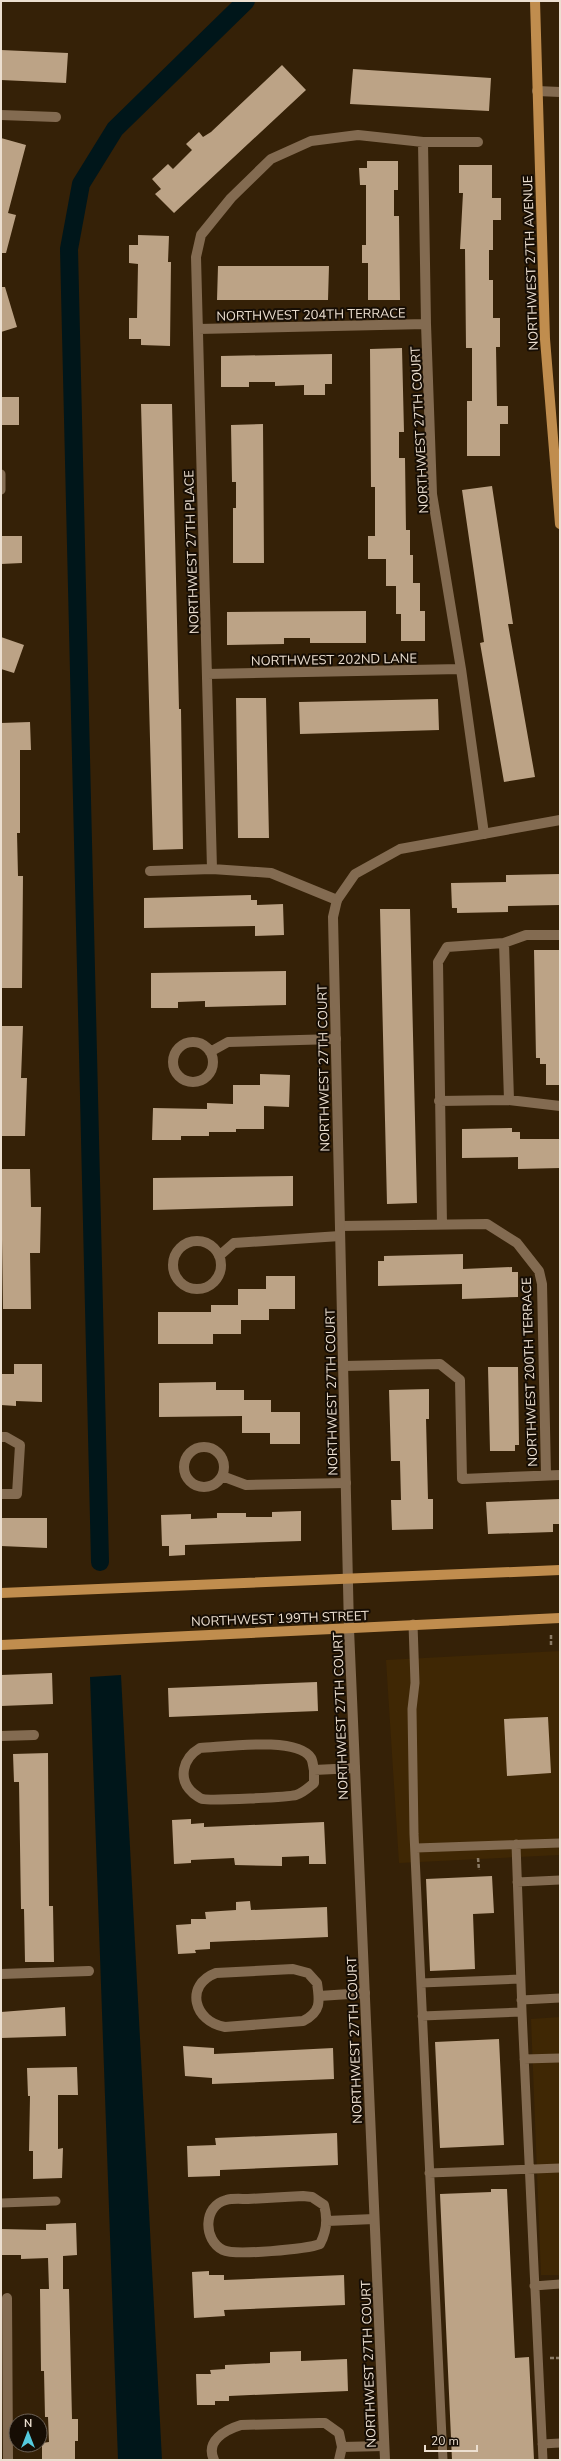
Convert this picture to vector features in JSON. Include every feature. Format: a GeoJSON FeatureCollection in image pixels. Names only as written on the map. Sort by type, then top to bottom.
{"type":"FeatureCollection","features":[{"type":"Feature","properties":{"kind":"main road","name":"NORTHWEST 27TH AVENUE"},"geometry":{"type":"LineString","coordinates":[[535,1],[545,339],[560,524]]}},
{"type":"Feature","properties":{"kind":"main road"},"geometry":{"type":"LineString","coordinates":[[1,1593],[560,1570]]}},
{"type":"Feature","properties":{"kind":"main road","name":"NORTHWEST 199TH STREET"},"geometry":{"type":"LineString","coordinates":[[1,1645],[560,1618]]}},
{"type":"Feature","properties":{"kind":"street"},"geometry":{"type":"LineString","coordinates":[[537,91],[560,92]]}},
{"type":"Feature","properties":{"kind":"street"},"geometry":{"type":"LineString","coordinates":[[1,115],[56,117]]}},
{"type":"Feature","properties":{"kind":"street","name":"NORTHWEST 27TH PLACE"},"geometry":{"type":"LineString","coordinates":[[212,868],[196,257],[201,235],[231,198],[271,159],[311,141],[358,135],[423,142]]}},
{"type":"Feature","properties":{"kind":"street"},"geometry":{"type":"LineString","coordinates":[[423,142],[478,142]]}},
{"type":"Feature","properties":{"kind":"street","name":"NORTHWEST 27TH COURT"},"geometry":{"type":"LineString","coordinates":[[423,142],[426,324],[432,494],[461,669],[484,834]]}},
{"type":"Feature","properties":{"kind":"street","name":"NORTHWEST 204TH TERRACE"},"geometry":{"type":"LineString","coordinates":[[198,330],[426,324]]}},
{"type":"Feature","properties":{"kind":"street","name":"NORTHWEST 202ND LANE"},"geometry":{"type":"LineString","coordinates":[[207,674],[461,669]]}},
{"type":"Feature","properties":{"kind":"street"},"geometry":{"type":"LineString","coordinates":[[150,871],[212,868],[271,873],[337,900],[355,874],[400,849],[560,820]]}},
{"type":"Feature","properties":{"kind":"street","name":"NORTHWEST 27TH COURT"},"geometry":{"type":"LineString","coordinates":[[337,900],[333,917],[349,1629],[385,2460]]}},
{"type":"Feature","properties":{"kind":"street"},"geometry":{"type":"LineString","coordinates":[[442,1225],[438,962],[447,947],[504,943],[526,935],[560,935]]}},
{"type":"Feature","properties":{"kind":"street"},"geometry":{"type":"LineString","coordinates":[[504,943],[509,1100]]}},
{"type":"Feature","properties":{"kind":"street"},"geometry":{"type":"LineString","coordinates":[[210,1052],[228,1042],[336,1039]]}},
{"type":"Feature","properties":{"kind":"street"},"geometry":{"type":"LineString","coordinates":[[439,1101],[509,1100],[560,1106]]}},
{"type":"Feature","properties":{"kind":"street","name":"NORTHWEST 200TH TERRACE"},"geometry":{"type":"LineString","coordinates":[[340,1226],[487,1224],[517,1243],[539,1271],[542,1284],[546,1475]]}},
{"type":"Feature","properties":{"kind":"street"},"geometry":{"type":"LineString","coordinates":[[220,1256],[210,1245],[203,1242],[188,1243],[181,1247],[173,1260],[175,1275],[186,1286],[202,1288],[216,1279],[220,1272],[220,1256],[234,1244],[340,1236]]}},
{"type":"Feature","properties":{"kind":"street"},"geometry":{"type":"LineString","coordinates":[[343,1366],[440,1364],[460,1380],[462,1479],[560,1474]]}},
{"type":"Feature","properties":{"kind":"street"},"geometry":{"type":"LineString","coordinates":[[1,1437],[6,1437],[20,1446],[17,1494],[1,1494]]}},
{"type":"Feature","properties":{"kind":"street"},"geometry":{"type":"LineString","coordinates":[[199,1448],[212,1449],[222,1458],[224,1467],[222,1476],[217,1483],[208,1487],[195,1486],[185,1477],[183,1468],[185,1459],[191,1452],[199,1448]]}},
{"type":"Feature","properties":{"kind":"street"},"geometry":{"type":"LineString","coordinates":[[222,1476],[246,1485],[346,1483]]}},
{"type":"Feature","properties":{"kind":"street"},"geometry":{"type":"LineString","coordinates":[[1,1736],[34,1735]]}},
{"type":"Feature","properties":{"kind":"street"},"geometry":{"type":"LineString","coordinates":[[282,1744],[302,1750],[311,1758],[314,1770],[314,1783],[296,1795],[203,1799],[186,1787],[183,1768],[192,1752],[200,1748],[282,1744]]}},
{"type":"Feature","properties":{"kind":"street"},"geometry":{"type":"LineString","coordinates":[[314,1770],[355,1768]]}},
{"type":"Feature","properties":{"kind":"street"},"geometry":{"type":"LineString","coordinates":[[293,1969],[308,1973],[315,1978],[319,1996],[317,2010],[313,2016],[303,2021],[225,2027],[213,2025],[204,2018],[197,2001],[200,1984],[208,1976],[216,1973],[293,1969]]}},
{"type":"Feature","properties":{"kind":"street"},"geometry":{"type":"LineString","coordinates":[[1,1974],[89,1970]]}},
{"type":"Feature","properties":{"kind":"street"},"geometry":{"type":"LineString","coordinates":[[319,1996],[365,1993]]}},
{"type":"Feature","properties":{"kind":"street"},"geometry":{"type":"LineString","coordinates":[[312,2197],[324,2205],[327,2221],[325,2235],[320,2244],[314,2246],[238,2252],[225,2251],[216,2245],[210,2237],[208,2228],[212,2211],[226,2200],[312,2197]]}},
{"type":"Feature","properties":{"kind":"street"},"geometry":{"type":"LineString","coordinates":[[327,2221],[374,2219]]}},
{"type":"Feature","properties":{"kind":"street"},"geometry":{"type":"LineString","coordinates":[[7,2298],[4,2384],[8,2460]]}},
{"type":"Feature","properties":{"kind":"street"},"geometry":{"type":"LineString","coordinates":[[214,2460],[211,2452],[213,2444],[219,2436],[230,2428],[241,2425],[325,2423],[339,2433],[342,2447],[339,2460]]}},
{"type":"Feature","properties":{"kind":"street"},"geometry":{"type":"LineString","coordinates":[[342,2447],[384,2446]]}},
{"type":"Feature","properties":{"kind":"lane"},"geometry":{"type":"LineString","coordinates":[[1,474],[1,490]]}},
{"type":"Feature","properties":{"kind":"lane"},"geometry":{"type":"LineString","coordinates":[[413,1624],[415,1683],[412,1709],[422,2016],[443,2460]]}},
{"type":"Feature","properties":{"kind":"lane"},"geometry":{"type":"LineString","coordinates":[[416,1848],[560,1843]]}},
{"type":"Feature","properties":{"kind":"lane"},"geometry":{"type":"LineString","coordinates":[[516,1844],[520,1979],[530,2169],[542,2460]]}},
{"type":"Feature","properties":{"kind":"lane"},"geometry":{"type":"LineString","coordinates":[[517,1882],[560,1880]]}},
{"type":"Feature","properties":{"kind":"lane"},"geometry":{"type":"LineString","coordinates":[[421,1983],[520,1979]]}},
{"type":"Feature","properties":{"kind":"lane"},"geometry":{"type":"LineString","coordinates":[[521,2000],[560,1998]]}},
{"type":"Feature","properties":{"kind":"lane"},"geometry":{"type":"LineString","coordinates":[[422,2016],[522,2012]]}},
{"type":"Feature","properties":{"kind":"lane"},"geometry":{"type":"LineString","coordinates":[[524,2059],[560,2058]]}},
{"type":"Feature","properties":{"kind":"lane"},"geometry":{"type":"LineString","coordinates":[[429,2173],[560,2168]]}},
{"type":"Feature","properties":{"kind":"lane"},"geometry":{"type":"LineString","coordinates":[[1,2203],[56,2201]]}},
{"type":"Feature","properties":{"kind":"lane"},"geometry":{"type":"LineString","coordinates":[[534,2286],[560,2284]]}},
{"type":"Feature","properties":{"kind":"lane"},"geometry":{"type":"LineString","coordinates":[[542,2444],[560,2443]]}},
{"type":"Feature","properties":{"kind":"path"},"geometry":{"type":"LineString","coordinates":[[552,1635],[552,1645]]}},
{"type":"Feature","properties":{"kind":"path"},"geometry":{"type":"LineString","coordinates":[[478,1856],[479,1870]]}},
{"type":"Feature","properties":{"kind":"shaded area"},"geometry":{"type":"Polygon","coordinates":[[[560,1651],[560,1855],[399,1863],[386,1660],[560,1651]]]}},
{"type":"Feature","properties":{"kind":"shaded area"},"geometry":{"type":"Polygon","coordinates":[[[121,1675],[162,2460],[118,2460],[90,1677],[121,1675]]]}},
{"type":"Feature","properties":{"kind":"shaded area"},"geometry":{"type":"Polygon","coordinates":[[[560,2017],[560,2275],[541,2275],[531,2019],[560,2017]]]}},
{"type":"Feature","properties":{"kind":"building"},"geometry":{"type":"Polygon","coordinates":[[[1,50],[68,53],[66,83],[1,80],[1,50]]]}},
{"type":"Feature","properties":{"kind":"building"},"geometry":{"type":"Polygon","coordinates":[[[282,65],[306,90],[174,213],[155,194],[161,189],[152,179],[168,164],[173,169],[192,150],[186,144],[199,132],[203,137],[211,132],[282,65]]]}},
{"type":"Feature","properties":{"kind":"building"},"geometry":{"type":"Polygon","coordinates":[[[353,69],[491,78],[489,111],[350,104],[353,69]]]}},
{"type":"Feature","properties":{"kind":"building"},"geometry":{"type":"Polygon","coordinates":[[[1,138],[26,145],[8,213],[16,215],[6,253],[1,253],[1,138]]]}},
{"type":"Feature","properties":{"kind":"building"},"geometry":{"type":"Polygon","coordinates":[[[367,161],[398,161],[398,190],[394,190],[394,216],[399,216],[400,300],[368,300],[368,263],[362,263],[362,245],[366,245],[366,185],[360,185],[359,168],[367,168],[367,161]]]}},
{"type":"Feature","properties":{"kind":"building"},"geometry":{"type":"Polygon","coordinates":[[[459,165],[492,165],[492,198],[501,198],[501,220],[493,220],[493,250],[489,250],[489,280],[493,280],[493,318],[500,318],[500,347],[496,347],[497,406],[508,406],[508,424],[500,424],[500,456],[467,456],[467,401],[472,401],[472,348],[466,348],[465,249],[460,249],[463,193],[459,193],[459,165]]]}},
{"type":"Feature","properties":{"kind":"building"},"geometry":{"type":"Polygon","coordinates":[[[138,235],[169,236],[168,262],[171,262],[170,346],[141,345],[141,339],[129,339],[129,318],[137,318],[138,264],[129,263],[129,245],[138,245],[138,235]]]}},
{"type":"Feature","properties":{"kind":"building"},"geometry":{"type":"Polygon","coordinates":[[[218,266],[329,266],[328,300],[217,300],[218,266]]]}},
{"type":"Feature","properties":{"kind":"building"},"geometry":{"type":"Polygon","coordinates":[[[1,287],[5,287],[17,327],[1,332],[1,287]]]}},
{"type":"Feature","properties":{"kind":"building"},"geometry":{"type":"Polygon","coordinates":[[[402,348],[404,432],[399,432],[399,458],[405,458],[406,530],[410,530],[410,555],[413,555],[413,583],[420,583],[420,611],[425,611],[425,641],[401,641],[401,614],[396,614],[396,586],[386,586],[386,559],[368,559],[368,536],[375,536],[375,487],[371,487],[370,349],[402,348]]]}},
{"type":"Feature","properties":{"kind":"building"},"geometry":{"type":"Polygon","coordinates":[[[332,354],[332,384],[325,384],[325,395],[304,395],[304,385],[275,386],[275,382],[249,382],[249,387],[221,387],[221,356],[332,354]]]}},
{"type":"Feature","properties":{"kind":"building"},"geometry":{"type":"Polygon","coordinates":[[[1,397],[19,397],[19,425],[1,425],[1,397]]]}},
{"type":"Feature","properties":{"kind":"building"},"geometry":{"type":"Polygon","coordinates":[[[141,404],[172,404],[179,709],[181,709],[183,849],[153,850],[141,404]]]}},
{"type":"Feature","properties":{"kind":"building"},"geometry":{"type":"Polygon","coordinates":[[[263,424],[264,563],[233,563],[233,508],[236,508],[236,482],[232,482],[231,425],[263,424]]]}},
{"type":"Feature","properties":{"kind":"building"},"geometry":{"type":"Polygon","coordinates":[[[492,486],[513,624],[508,624],[535,777],[504,782],[480,643],[484,642],[462,490],[492,486]]]}},
{"type":"Feature","properties":{"kind":"building"},"geometry":{"type":"Polygon","coordinates":[[[1,536],[22,536],[22,563],[1,564],[1,536]]]}},
{"type":"Feature","properties":{"kind":"building"},"geometry":{"type":"Polygon","coordinates":[[[366,611],[366,643],[310,643],[310,638],[284,638],[284,644],[227,645],[227,612],[366,611]]]}},
{"type":"Feature","properties":{"kind":"building"},"geometry":{"type":"Polygon","coordinates":[[[1,637],[24,645],[14,673],[1,669],[1,637]]]}},
{"type":"Feature","properties":{"kind":"building"},"geometry":{"type":"Polygon","coordinates":[[[236,698],[266,698],[269,838],[238,838],[236,698]]]}},
{"type":"Feature","properties":{"kind":"building"},"geometry":{"type":"Polygon","coordinates":[[[438,699],[439,730],[300,734],[299,702],[438,699]]]}},
{"type":"Feature","properties":{"kind":"building"},"geometry":{"type":"Polygon","coordinates":[[[30,722],[31,750],[20,750],[20,833],[17,833],[18,876],[23,876],[22,988],[1,988],[1,723],[30,722]]]}},
{"type":"Feature","properties":{"kind":"building"},"geometry":{"type":"Polygon","coordinates":[[[560,874],[560,905],[508,906],[508,912],[457,913],[457,908],[452,908],[451,883],[506,882],[506,875],[560,874]]]}},
{"type":"Feature","properties":{"kind":"building"},"geometry":{"type":"Polygon","coordinates":[[[251,895],[251,900],[257,900],[257,905],[283,904],[284,935],[255,936],[255,926],[144,928],[144,898],[251,895]]]}},
{"type":"Feature","properties":{"kind":"building"},"geometry":{"type":"Polygon","coordinates":[[[380,909],[410,909],[417,1203],[387,1204],[380,909]]]}},
{"type":"Feature","properties":{"kind":"building"},"geometry":{"type":"Polygon","coordinates":[[[534,950],[560,950],[560,1085],[546,1085],[546,1064],[540,1064],[540,1058],[536,1058],[534,950]]]}},
{"type":"Feature","properties":{"kind":"building"},"geometry":{"type":"Polygon","coordinates":[[[286,971],[286,1005],[205,1007],[205,1001],[178,1002],[178,1008],[151,1008],[151,973],[286,971]]]}},
{"type":"Feature","properties":{"kind":"building"},"geometry":{"type":"Polygon","coordinates":[[[1,1026],[23,1026],[21,1078],[27,1078],[25,1136],[1,1136],[1,1026]]]}},
{"type":"Feature","properties":{"kind":"building"},"geometry":{"type":"Polygon","coordinates":[[[260,1074],[290,1075],[289,1107],[264,1106],[264,1129],[236,1129],[236,1132],[209,1132],[209,1136],[181,1136],[181,1140],[152,1140],[153,1108],[207,1109],[207,1103],[233,1104],[233,1085],[260,1085],[260,1074]]]}},
{"type":"Feature","properties":{"kind":"building"},"geometry":{"type":"Polygon","coordinates":[[[512,1128],[512,1132],[520,1132],[520,1139],[560,1139],[560,1168],[518,1169],[518,1157],[462,1158],[462,1129],[512,1128]]]}},
{"type":"Feature","properties":{"kind":"building"},"geometry":{"type":"Polygon","coordinates":[[[1,1169],[30,1169],[31,1207],[41,1207],[40,1253],[30,1253],[31,1309],[3,1309],[1,1169]]]}},
{"type":"Feature","properties":{"kind":"building"},"geometry":{"type":"Polygon","coordinates":[[[293,1176],[293,1206],[153,1210],[153,1178],[293,1176]]]}},
{"type":"Feature","properties":{"kind":"building"},"geometry":{"type":"Polygon","coordinates":[[[463,1254],[463,1269],[512,1267],[512,1272],[518,1272],[518,1297],[462,1299],[462,1284],[378,1286],[378,1261],[384,1261],[384,1256],[463,1254]]]}},
{"type":"Feature","properties":{"kind":"building"},"geometry":{"type":"Polygon","coordinates":[[[266,1276],[295,1276],[295,1309],[269,1309],[269,1320],[241,1320],[241,1334],[213,1334],[213,1344],[158,1344],[158,1312],[211,1312],[211,1305],[238,1305],[238,1289],[266,1289],[266,1276]]]}},
{"type":"Feature","properties":{"kind":"building"},"geometry":{"type":"Polygon","coordinates":[[[14,1364],[42,1364],[42,1402],[16,1401],[16,1406],[1,1405],[1,1374],[14,1374],[14,1364]]]}},
{"type":"Feature","properties":{"kind":"building"},"geometry":{"type":"Polygon","coordinates":[[[488,1367],[518,1367],[519,1445],[515,1445],[515,1451],[490,1451],[488,1367]]]}},
{"type":"Feature","properties":{"kind":"building"},"geometry":{"type":"Polygon","coordinates":[[[216,1382],[216,1390],[244,1390],[244,1400],[271,1400],[271,1412],[300,1412],[300,1444],[270,1444],[270,1433],[242,1433],[242,1416],[159,1417],[159,1383],[216,1382]]]}},
{"type":"Feature","properties":{"kind":"building"},"geometry":{"type":"Polygon","coordinates":[[[429,1389],[429,1419],[426,1419],[428,1499],[433,1499],[433,1529],[392,1530],[391,1500],[401,1500],[400,1461],[391,1461],[389,1390],[429,1389]]]}},
{"type":"Feature","properties":{"kind":"building"},"geometry":{"type":"Polygon","coordinates":[[[560,1499],[560,1524],[553,1524],[553,1532],[488,1534],[486,1502],[560,1499]]]}},
{"type":"Feature","properties":{"kind":"building"},"geometry":{"type":"Polygon","coordinates":[[[301,1511],[301,1541],[185,1545],[185,1555],[169,1556],[169,1546],[162,1546],[161,1515],[191,1514],[191,1519],[217,1518],[217,1513],[246,1513],[246,1517],[272,1517],[272,1512],[301,1511]]]}},
{"type":"Feature","properties":{"kind":"building"},"geometry":{"type":"Polygon","coordinates":[[[1,1518],[47,1518],[47,1548],[1,1546],[1,1518]]]}},
{"type":"Feature","properties":{"kind":"building"},"geometry":{"type":"Polygon","coordinates":[[[52,1673],[53,1704],[1,1706],[1,1675],[52,1673]]]}},
{"type":"Feature","properties":{"kind":"building"},"geometry":{"type":"Polygon","coordinates":[[[317,1682],[318,1711],[169,1717],[168,1688],[317,1682]]]}},
{"type":"Feature","properties":{"kind":"building"},"geometry":{"type":"Polygon","coordinates":[[[548,1717],[551,1773],[507,1776],[504,1719],[548,1717]]]}},
{"type":"Feature","properties":{"kind":"building"},"geometry":{"type":"Polygon","coordinates":[[[48,1753],[49,1906],[53,1906],[54,1962],[25,1962],[24,1909],[21,1909],[19,1782],[14,1782],[13,1754],[48,1753]]]}},
{"type":"Feature","properties":{"kind":"building"},"geometry":{"type":"Polygon","coordinates":[[[191,1819],[191,1824],[204,1823],[204,1827],[324,1822],[326,1864],[309,1864],[309,1856],[282,1857],[282,1866],[235,1865],[234,1858],[191,1860],[191,1863],[174,1864],[172,1820],[191,1819]]]}},
{"type":"Feature","properties":{"kind":"building"},"geometry":{"type":"Polygon","coordinates":[[[492,1876],[494,1913],[473,1914],[475,1969],[430,1971],[426,1879],[492,1876]]]}},
{"type":"Feature","properties":{"kind":"building"},"geometry":{"type":"Polygon","coordinates":[[[250,1901],[251,1910],[327,1907],[328,1937],[210,1942],[210,1949],[195,1950],[196,1953],[178,1954],[176,1925],[191,1924],[191,1919],[206,1919],[205,1912],[236,1910],[236,1902],[250,1901]]]}},
{"type":"Feature","properties":{"kind":"building"},"geometry":{"type":"Polygon","coordinates":[[[65,2007],[66,2036],[1,2038],[1,2012],[65,2007]]]}},
{"type":"Feature","properties":{"kind":"building"},"geometry":{"type":"Polygon","coordinates":[[[499,2039],[504,2145],[440,2148],[435,2042],[499,2039]]]}},
{"type":"Feature","properties":{"kind":"building"},"geometry":{"type":"Polygon","coordinates":[[[183,2046],[214,2048],[214,2054],[333,2048],[334,2079],[212,2084],[212,2078],[185,2076],[183,2046]]]}},
{"type":"Feature","properties":{"kind":"building"},"geometry":{"type":"Polygon","coordinates":[[[77,2067],[78,2095],[58,2095],[58,2149],[63,2148],[62,2178],[33,2179],[33,2151],[29,2151],[30,2096],[28,2096],[27,2068],[77,2067]]]}},
{"type":"Feature","properties":{"kind":"building"},"geometry":{"type":"Polygon","coordinates":[[[337,2133],[338,2165],[220,2170],[220,2176],[188,2177],[187,2146],[216,2145],[215,2138],[337,2133]]]}},
{"type":"Feature","properties":{"kind":"building"},"geometry":{"type":"Polygon","coordinates":[[[491,2189],[507,2189],[515,2358],[529,2357],[534,2460],[452,2460],[440,2194],[491,2192],[491,2189]]]}},
{"type":"Feature","properties":{"kind":"building"},"geometry":{"type":"Polygon","coordinates":[[[76,2223],[77,2255],[63,2256],[63,2289],[69,2289],[72,2419],[78,2419],[78,2441],[75,2441],[75,2460],[42,2460],[42,2453],[48,2453],[49,2442],[48,2413],[45,2413],[44,2371],[41,2371],[40,2289],[49,2289],[48,2258],[21,2259],[21,2255],[1,2255],[1,2229],[46,2230],[46,2224],[76,2223]]]}},
{"type":"Feature","properties":{"kind":"building"},"geometry":{"type":"Polygon","coordinates":[[[209,2271],[209,2275],[224,2275],[224,2280],[344,2275],[345,2305],[224,2310],[225,2316],[194,2318],[192,2272],[209,2271]]]}},
{"type":"Feature","properties":{"kind":"building"},"geometry":{"type":"Polygon","coordinates":[[[301,2351],[301,2361],[347,2359],[348,2391],[229,2396],[229,2401],[215,2401],[215,2405],[197,2405],[196,2374],[211,2374],[210,2370],[225,2369],[225,2365],[270,2363],[270,2352],[301,2351]]]}},
{"type":"Feature","properties":{"kind":"waterway"},"geometry":{"type":"LineString","coordinates":[[100,1562],[69,249],[81,184],[115,129],[246,1]]}}]}
